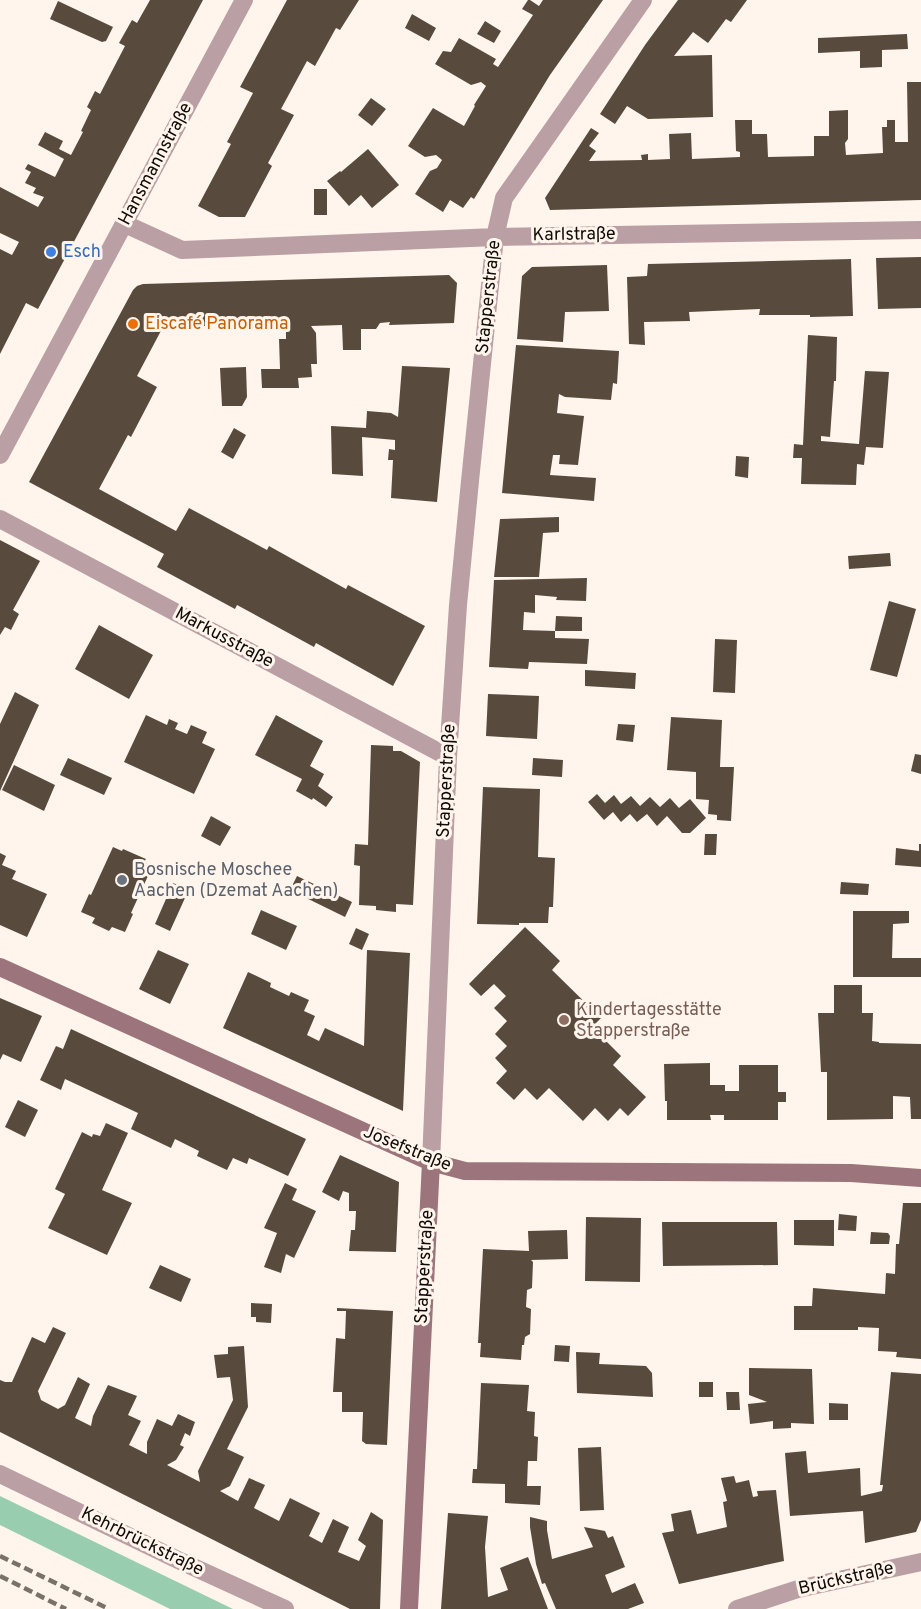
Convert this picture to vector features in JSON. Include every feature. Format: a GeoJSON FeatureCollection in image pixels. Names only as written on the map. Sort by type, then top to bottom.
{"type":"FeatureCollection","features":[{"type":"Feature","properties":{"kind":"street","name":"Hansmannstraße"},"geometry":{"type":"LineString","coordinates":[[0,455],[244,0]]}},
{"type":"Feature","properties":{"kind":"street","name":"Stapperstraße"},"geometry":{"type":"LineString","coordinates":[[409,1609],[448,756],[466,515],[495,237],[504,198],[643,0]]}},
{"type":"Feature","properties":{"kind":"street","name":"Karlstraße"},"geometry":{"type":"LineString","coordinates":[[124,224],[182,250],[495,237],[921,230]]}},
{"type":"Feature","properties":{"kind":"street","name":"Markusstraße"},"geometry":{"type":"LineString","coordinates":[[0,519],[448,756]]}},
{"type":"Feature","properties":{"kind":"street","name":"Josefstraße"},"geometry":{"type":"LineString","coordinates":[[0,967],[430,1162],[465,1171],[851,1173],[921,1178]]}},
{"type":"Feature","properties":{"kind":"street","name":"Kehrbrückstraße"},"geometry":{"type":"LineString","coordinates":[[0,1474],[285,1609]]}},
{"type":"Feature","properties":{"kind":"street","name":"Brückstraße"},"geometry":{"type":"LineString","coordinates":[[737,1609],[798,1589],[921,1562]]}},
{"type":"Feature","properties":{"kind":"green space"},"geometry":{"type":"Polygon","coordinates":[[[0,1496],[233,1609],[170,1609],[0,1525],[0,1496]]]}},
{"type":"Feature","properties":{"kind":"building"},"geometry":{"type":"Polygon","coordinates":[[[150,0],[203,0],[38,309],[26,303],[0,354],[0,249],[12,255],[19,242],[0,233],[0,187],[38,207],[44,197],[33,193],[36,188],[25,183],[31,172],[25,169],[28,164],[55,177],[64,159],[38,145],[45,132],[63,141],[59,149],[71,155],[91,110],[87,107],[95,91],[100,94],[125,46],[119,43],[132,20],[137,23],[150,0]]]}},
{"type":"Feature","properties":{"kind":"building"},"geometry":{"type":"Polygon","coordinates":[[[287,0],[359,0],[340,30],[336,28],[315,66],[307,61],[281,109],[294,115],[268,163],[272,166],[245,217],[219,217],[198,206],[231,144],[227,142],[253,93],[240,87],[287,0]]]}},
{"type":"Feature","properties":{"kind":"building"},"geometry":{"type":"Polygon","coordinates":[[[528,0],[539,6],[543,0],[603,0],[550,75],[474,199],[471,197],[463,208],[450,200],[443,212],[415,194],[430,171],[437,168],[442,160],[436,155],[425,157],[408,146],[433,108],[464,126],[486,86],[481,82],[471,85],[435,64],[443,51],[451,52],[459,38],[496,59],[493,64],[498,67],[533,15],[522,9],[528,0]]]}},
{"type":"Feature","properties":{"kind":"building"},"geometry":{"type":"Polygon","coordinates":[[[678,0],[747,0],[731,22],[726,19],[708,43],[693,32],[674,56],[712,55],[713,117],[648,119],[627,106],[615,124],[600,114],[645,45],[678,0]]]}},
{"type":"Feature","properties":{"kind":"building"},"geometry":{"type":"Polygon","coordinates":[[[58,1],[113,27],[106,41],[102,42],[50,19],[58,1]]]}},
{"type":"Feature","properties":{"kind":"building"},"geometry":{"type":"Polygon","coordinates":[[[412,14],[436,28],[429,41],[405,28],[412,14]]]}},
{"type":"Feature","properties":{"kind":"building"},"geometry":{"type":"Polygon","coordinates":[[[485,21],[501,31],[494,43],[477,34],[485,21]]]}},
{"type":"Feature","properties":{"kind":"building"},"geometry":{"type":"Polygon","coordinates":[[[907,34],[908,49],[882,50],[882,67],[860,68],[860,51],[818,53],[818,38],[907,34]]]}},
{"type":"Feature","properties":{"kind":"building"},"geometry":{"type":"Polygon","coordinates":[[[907,82],[921,82],[921,200],[550,210],[545,198],[591,128],[599,133],[589,146],[596,151],[589,161],[642,160],[641,155],[648,154],[648,160],[670,159],[669,134],[691,133],[692,159],[740,157],[740,152],[736,151],[735,120],[752,120],[752,134],[767,134],[768,157],[814,156],[814,136],[829,136],[829,111],[848,110],[846,155],[883,153],[882,127],[887,127],[887,120],[895,120],[895,142],[908,142],[907,82]]]}},
{"type":"Feature","properties":{"kind":"building"},"geometry":{"type":"Polygon","coordinates":[[[371,98],[386,109],[372,126],[358,115],[371,98]]]}},
{"type":"Feature","properties":{"kind":"building"},"geometry":{"type":"Polygon","coordinates":[[[368,149],[399,185],[372,208],[361,195],[349,206],[327,181],[368,149]]]}},
{"type":"Feature","properties":{"kind":"building"},"geometry":{"type":"Polygon","coordinates":[[[314,189],[327,189],[327,215],[314,215],[314,189]]]}},
{"type":"Feature","properties":{"kind":"building"},"geometry":{"type":"Polygon","coordinates":[[[921,257],[921,308],[878,309],[876,258],[921,257]]]}},
{"type":"Feature","properties":{"kind":"building"},"geometry":{"type":"Polygon","coordinates":[[[851,259],[853,316],[759,315],[760,309],[689,312],[690,321],[644,322],[645,345],[629,344],[627,277],[647,276],[648,264],[851,259]]]}},
{"type":"Feature","properties":{"kind":"building"},"geometry":{"type":"Polygon","coordinates":[[[607,265],[609,311],[565,312],[563,342],[517,339],[522,276],[532,267],[607,265]]]}},
{"type":"Feature","properties":{"kind":"building"},"geometry":{"type":"Polygon","coordinates":[[[449,275],[457,283],[454,323],[389,325],[390,322],[380,323],[376,329],[361,329],[361,350],[343,350],[342,325],[311,326],[316,333],[317,364],[311,364],[312,377],[298,378],[299,388],[262,388],[261,369],[280,369],[279,339],[286,339],[286,326],[163,327],[137,376],[157,387],[131,437],[128,435],[99,489],[176,531],[189,508],[267,550],[269,546],[346,589],[348,585],[425,626],[393,686],[316,643],[314,647],[237,605],[235,609],[157,567],[164,554],[29,482],[137,286],[449,275]]]}},
{"type":"Feature","properties":{"kind":"building"},"geometry":{"type":"Polygon","coordinates":[[[808,335],[837,337],[836,381],[834,381],[830,437],[821,436],[821,441],[859,444],[865,371],[889,372],[883,448],[866,447],[864,465],[857,464],[856,485],[801,484],[802,458],[793,458],[794,444],[803,445],[808,335]]]}},
{"type":"Feature","properties":{"kind":"building"},"geometry":{"type":"Polygon","coordinates":[[[516,345],[619,351],[617,384],[613,383],[611,400],[565,397],[559,394],[557,413],[584,416],[578,465],[559,464],[560,455],[553,455],[550,475],[596,478],[594,501],[502,493],[516,345]]]}},
{"type":"Feature","properties":{"kind":"building"},"geometry":{"type":"Polygon","coordinates":[[[402,366],[450,368],[437,502],[391,498],[393,460],[388,460],[389,449],[395,450],[395,440],[362,437],[363,476],[332,474],[331,426],[366,428],[367,411],[391,413],[398,417],[402,366]]]}},
{"type":"Feature","properties":{"kind":"building"},"geometry":{"type":"Polygon","coordinates":[[[246,367],[247,397],[242,406],[222,406],[220,368],[246,367]]]}},
{"type":"Feature","properties":{"kind":"building"},"geometry":{"type":"Polygon","coordinates":[[[234,428],[246,435],[233,459],[221,452],[234,428]]]}},
{"type":"Feature","properties":{"kind":"building"},"geometry":{"type":"Polygon","coordinates":[[[736,456],[749,457],[748,478],[735,476],[736,456]]]}},
{"type":"Feature","properties":{"kind":"building"},"geometry":{"type":"Polygon","coordinates":[[[559,517],[559,532],[543,533],[539,577],[494,577],[500,519],[559,517]]]}},
{"type":"Feature","properties":{"kind":"building"},"geometry":{"type":"Polygon","coordinates":[[[0,540],[40,561],[13,610],[19,614],[11,630],[5,627],[0,635],[0,540]]]}},
{"type":"Feature","properties":{"kind":"building"},"geometry":{"type":"Polygon","coordinates":[[[890,553],[891,566],[849,569],[848,556],[890,553]]]}},
{"type":"Feature","properties":{"kind":"building"},"geometry":{"type":"Polygon","coordinates":[[[587,578],[586,601],[556,600],[557,597],[535,595],[535,613],[524,612],[523,630],[555,631],[555,638],[589,639],[587,664],[529,662],[528,669],[489,667],[494,580],[587,578]]]}},
{"type":"Feature","properties":{"kind":"building"},"geometry":{"type":"Polygon","coordinates":[[[889,601],[916,609],[897,677],[870,670],[889,601]]]}},
{"type":"Feature","properties":{"kind":"building"},"geometry":{"type":"Polygon","coordinates":[[[556,616],[582,617],[582,631],[555,631],[556,616]]]}},
{"type":"Feature","properties":{"kind":"building"},"geometry":{"type":"Polygon","coordinates":[[[99,625],[153,655],[129,699],[75,669],[99,625]]]}},
{"type":"Feature","properties":{"kind":"building"},"geometry":{"type":"Polygon","coordinates":[[[715,639],[737,640],[735,693],[713,692],[715,639]]]}},
{"type":"Feature","properties":{"kind":"building"},"geometry":{"type":"Polygon","coordinates":[[[585,670],[636,673],[635,689],[585,686],[585,670]]]}},
{"type":"Feature","properties":{"kind":"building"},"geometry":{"type":"Polygon","coordinates":[[[15,692],[39,705],[0,791],[0,724],[15,692]]]}},
{"type":"Feature","properties":{"kind":"building"},"geometry":{"type":"Polygon","coordinates":[[[488,694],[539,696],[537,739],[486,736],[488,694]]]}},
{"type":"Feature","properties":{"kind":"building"},"geometry":{"type":"Polygon","coordinates":[[[146,715],[167,725],[169,719],[178,723],[175,729],[187,734],[191,725],[207,732],[202,743],[215,749],[194,794],[124,762],[146,715]]]}},
{"type":"Feature","properties":{"kind":"building"},"geometry":{"type":"Polygon","coordinates":[[[276,715],[323,741],[310,766],[324,774],[318,786],[333,797],[326,807],[313,798],[312,800],[296,791],[302,779],[255,755],[276,715]]]}},
{"type":"Feature","properties":{"kind":"building"},"geometry":{"type":"Polygon","coordinates":[[[671,717],[722,720],[720,767],[734,767],[731,821],[717,820],[717,815],[708,814],[709,800],[696,799],[696,772],[667,770],[671,717]]]}},
{"type":"Feature","properties":{"kind":"building"},"geometry":{"type":"Polygon","coordinates":[[[618,724],[635,725],[633,742],[616,740],[618,724]]]}},
{"type":"Feature","properties":{"kind":"building"},"geometry":{"type":"Polygon","coordinates":[[[371,745],[393,746],[393,751],[401,751],[420,762],[413,905],[396,904],[396,912],[376,910],[376,906],[359,905],[360,866],[354,865],[355,844],[368,845],[371,745]]]}},
{"type":"Feature","properties":{"kind":"building"},"geometry":{"type":"Polygon","coordinates":[[[915,754],[921,755],[921,774],[911,771],[915,754]]]}},
{"type":"Feature","properties":{"kind":"building"},"geometry":{"type":"Polygon","coordinates":[[[68,758],[112,778],[104,795],[60,775],[68,758]]]}},
{"type":"Feature","properties":{"kind":"building"},"geometry":{"type":"Polygon","coordinates":[[[533,758],[563,760],[562,777],[532,775],[533,758]]]}},
{"type":"Feature","properties":{"kind":"building"},"geometry":{"type":"Polygon","coordinates":[[[14,765],[55,785],[44,811],[2,790],[14,765]]]}},
{"type":"Feature","properties":{"kind":"building"},"geometry":{"type":"Polygon","coordinates":[[[483,787],[540,789],[538,857],[555,858],[553,907],[549,907],[548,923],[477,924],[483,787]]]}},
{"type":"Feature","properties":{"kind":"building"},"geometry":{"type":"Polygon","coordinates":[[[597,794],[605,803],[614,795],[621,804],[631,796],[640,806],[650,797],[660,807],[670,798],[679,808],[690,799],[706,818],[690,833],[682,833],[667,816],[657,826],[647,814],[637,822],[630,814],[621,822],[613,812],[604,820],[588,802],[597,794]]]}},
{"type":"Feature","properties":{"kind":"building"},"geometry":{"type":"Polygon","coordinates":[[[211,816],[231,827],[220,846],[201,836],[211,816]]]}},
{"type":"Feature","properties":{"kind":"building"},"geometry":{"type":"Polygon","coordinates":[[[705,834],[717,834],[716,855],[704,855],[705,834]]]}},
{"type":"Feature","properties":{"kind":"building"},"geometry":{"type":"Polygon","coordinates":[[[919,844],[921,844],[921,867],[895,865],[896,848],[919,851],[919,844]]]}},
{"type":"Feature","properties":{"kind":"building","name":"Bosnische Moschee Aachen (Dzemat Aachen)"},"geometry":{"type":"Polygon","coordinates":[[[113,847],[146,859],[144,862],[153,865],[125,932],[112,927],[109,931],[92,923],[95,918],[81,912],[113,847]]]}},
{"type":"Feature","properties":{"kind":"building"},"geometry":{"type":"Polygon","coordinates":[[[0,853],[6,856],[2,865],[16,871],[12,879],[47,894],[27,937],[0,925],[0,853]]]}},
{"type":"Feature","properties":{"kind":"building"},"geometry":{"type":"Polygon","coordinates":[[[297,876],[352,902],[345,917],[290,890],[297,876]]]}},
{"type":"Feature","properties":{"kind":"building"},"geometry":{"type":"Polygon","coordinates":[[[841,882],[869,884],[868,895],[840,894],[841,882]]]}},
{"type":"Feature","properties":{"kind":"building"},"geometry":{"type":"Polygon","coordinates":[[[173,883],[180,886],[177,894],[185,898],[170,931],[155,924],[173,883]]]}},
{"type":"Feature","properties":{"kind":"building"},"geometry":{"type":"Polygon","coordinates":[[[261,910],[297,926],[286,950],[251,934],[261,910]]]}},
{"type":"Feature","properties":{"kind":"building"},"geometry":{"type":"Polygon","coordinates":[[[853,911],[909,911],[909,923],[893,924],[892,958],[921,958],[921,977],[853,977],[853,911]]]}},
{"type":"Feature","properties":{"kind":"building"},"geometry":{"type":"Polygon","coordinates":[[[525,927],[560,961],[552,970],[601,1018],[592,1027],[621,1056],[613,1065],[646,1097],[628,1116],[620,1108],[608,1121],[595,1108],[583,1121],[549,1088],[537,1100],[525,1088],[514,1100],[496,1083],[507,1071],[495,1058],[507,1046],[495,1034],[507,1021],[494,1008],[506,996],[494,984],[481,996],[469,984],[525,927]]]}},
{"type":"Feature","properties":{"kind":"building"},"geometry":{"type":"Polygon","coordinates":[[[356,928],[369,934],[362,950],[349,944],[356,928]]]}},
{"type":"Feature","properties":{"kind":"building"},"geometry":{"type":"Polygon","coordinates":[[[158,950],[189,964],[170,1004],[139,989],[158,950]]]}},
{"type":"Feature","properties":{"kind":"building"},"geometry":{"type":"Polygon","coordinates":[[[367,950],[410,953],[403,1111],[223,1028],[248,972],[271,983],[270,987],[289,996],[291,992],[309,1000],[304,1011],[315,1016],[307,1035],[319,1041],[325,1028],[364,1046],[367,950]]]}},
{"type":"Feature","properties":{"kind":"building"},"geometry":{"type":"Polygon","coordinates":[[[834,985],[862,985],[862,1013],[873,1013],[872,1041],[921,1044],[921,1119],[911,1119],[910,1097],[893,1096],[893,1119],[827,1120],[827,1072],[821,1072],[818,1013],[834,1013],[834,985]]]}},
{"type":"Feature","properties":{"kind":"building"},"geometry":{"type":"Polygon","coordinates":[[[0,998],[42,1016],[21,1062],[3,1054],[0,1060],[0,998]]]}},
{"type":"Feature","properties":{"kind":"building"},"geometry":{"type":"Polygon","coordinates":[[[71,1029],[306,1139],[288,1176],[249,1158],[247,1164],[233,1158],[227,1170],[197,1156],[199,1151],[175,1139],[171,1148],[131,1129],[138,1113],[65,1079],[61,1090],[40,1080],[56,1046],[63,1049],[71,1029]]]}},
{"type":"Feature","properties":{"kind":"building"},"geometry":{"type":"Polygon","coordinates":[[[710,1063],[710,1085],[725,1085],[725,1091],[739,1091],[739,1065],[778,1065],[778,1092],[786,1092],[786,1102],[778,1102],[778,1120],[724,1120],[724,1115],[710,1115],[711,1120],[667,1120],[664,1064],[710,1063]]]}},
{"type":"Feature","properties":{"kind":"building"},"geometry":{"type":"Polygon","coordinates":[[[18,1100],[38,1110],[25,1137],[5,1127],[18,1100]]]}},
{"type":"Feature","properties":{"kind":"building"},"geometry":{"type":"Polygon","coordinates":[[[106,1123],[128,1133],[102,1190],[132,1203],[107,1255],[48,1228],[65,1194],[55,1189],[82,1132],[92,1137],[93,1134],[100,1136],[106,1123]]]}},
{"type":"Feature","properties":{"kind":"building"},"geometry":{"type":"Polygon","coordinates":[[[340,1155],[399,1182],[396,1252],[349,1251],[351,1230],[355,1230],[356,1211],[349,1211],[349,1193],[343,1191],[339,1201],[322,1192],[340,1155]]]}},
{"type":"Feature","properties":{"kind":"building"},"geometry":{"type":"Polygon","coordinates":[[[285,1183],[297,1189],[292,1200],[316,1211],[294,1258],[286,1254],[281,1273],[264,1267],[277,1233],[264,1228],[285,1183]]]}},
{"type":"Feature","properties":{"kind":"building"},"geometry":{"type":"Polygon","coordinates":[[[903,1203],[921,1203],[921,1359],[896,1357],[897,1352],[878,1351],[879,1328],[794,1330],[794,1306],[812,1306],[813,1288],[885,1294],[886,1273],[895,1274],[896,1244],[899,1244],[903,1203]]]}},
{"type":"Feature","properties":{"kind":"building"},"geometry":{"type":"Polygon","coordinates":[[[839,1214],[857,1216],[856,1231],[838,1230],[839,1214]]]}},
{"type":"Feature","properties":{"kind":"building"},"geometry":{"type":"Polygon","coordinates":[[[586,1217],[641,1218],[640,1282],[585,1281],[586,1217]]]}},
{"type":"Feature","properties":{"kind":"building"},"geometry":{"type":"Polygon","coordinates":[[[794,1220],[834,1220],[834,1246],[794,1245],[794,1220]]]}},
{"type":"Feature","properties":{"kind":"building"},"geometry":{"type":"Polygon","coordinates":[[[662,1222],[777,1222],[778,1265],[663,1266],[662,1222]]]}},
{"type":"Feature","properties":{"kind":"building"},"geometry":{"type":"Polygon","coordinates":[[[567,1230],[568,1259],[531,1260],[533,1262],[532,1288],[527,1290],[526,1307],[531,1309],[530,1334],[525,1337],[524,1345],[522,1345],[521,1360],[480,1357],[481,1343],[478,1343],[483,1249],[529,1251],[528,1231],[567,1230]]]}},
{"type":"Feature","properties":{"kind":"building"},"geometry":{"type":"Polygon","coordinates":[[[871,1232],[888,1233],[889,1244],[870,1244],[871,1232]]]}},
{"type":"Feature","properties":{"kind":"building"},"geometry":{"type":"Polygon","coordinates":[[[160,1265],[191,1279],[181,1302],[149,1288],[160,1265]]]}},
{"type":"Feature","properties":{"kind":"building"},"geometry":{"type":"Polygon","coordinates":[[[251,1303],[272,1304],[271,1323],[256,1322],[256,1317],[251,1317],[251,1303]]]}},
{"type":"Feature","properties":{"kind":"building"},"geometry":{"type":"Polygon","coordinates":[[[337,1308],[393,1311],[387,1445],[366,1444],[362,1441],[363,1412],[342,1412],[342,1392],[333,1392],[336,1338],[345,1339],[346,1311],[337,1311],[337,1308]]]}},
{"type":"Feature","properties":{"kind":"building"},"geometry":{"type":"Polygon","coordinates":[[[53,1327],[66,1333],[38,1391],[41,1400],[58,1409],[65,1405],[78,1377],[90,1384],[75,1418],[91,1426],[93,1416],[108,1385],[137,1396],[128,1415],[141,1421],[129,1445],[147,1454],[147,1442],[157,1419],[172,1426],[178,1414],[195,1422],[190,1436],[185,1433],[180,1445],[184,1447],[176,1460],[167,1465],[200,1482],[198,1471],[233,1400],[230,1377],[217,1378],[214,1355],[228,1354],[228,1347],[244,1346],[248,1407],[227,1449],[244,1457],[230,1486],[220,1491],[238,1501],[249,1478],[265,1485],[254,1508],[279,1521],[290,1498],[320,1513],[309,1536],[322,1543],[333,1519],[349,1527],[338,1552],[359,1561],[366,1546],[358,1540],[371,1512],[383,1520],[380,1609],[350,1609],[0,1432],[0,1380],[12,1382],[32,1337],[45,1343],[53,1327]]]}},
{"type":"Feature","properties":{"kind":"building"},"geometry":{"type":"Polygon","coordinates":[[[555,1345],[570,1346],[569,1362],[554,1361],[555,1345]]]}},
{"type":"Feature","properties":{"kind":"building"},"geometry":{"type":"Polygon","coordinates":[[[576,1352],[600,1353],[599,1364],[646,1366],[652,1373],[653,1397],[577,1393],[576,1352]]]}},
{"type":"Feature","properties":{"kind":"building"},"geometry":{"type":"Polygon","coordinates":[[[749,1368],[812,1369],[814,1424],[791,1423],[791,1428],[773,1429],[773,1421],[750,1424],[748,1404],[767,1402],[749,1395],[749,1368]]]}},
{"type":"Feature","properties":{"kind":"building"},"geometry":{"type":"Polygon","coordinates":[[[891,1372],[921,1374],[921,1520],[916,1532],[865,1543],[863,1511],[790,1516],[785,1453],[806,1451],[808,1473],[860,1468],[861,1496],[882,1491],[883,1485],[880,1485],[891,1372]]]}},
{"type":"Feature","properties":{"kind":"building"},"geometry":{"type":"Polygon","coordinates":[[[699,1382],[713,1382],[713,1397],[699,1397],[699,1382]]]}},
{"type":"Feature","properties":{"kind":"building"},"geometry":{"type":"Polygon","coordinates":[[[481,1383],[529,1385],[527,1411],[535,1412],[534,1436],[538,1437],[537,1461],[528,1461],[527,1486],[541,1486],[540,1505],[505,1503],[505,1484],[472,1483],[473,1469],[477,1469],[481,1383]]]}},
{"type":"Feature","properties":{"kind":"building"},"geometry":{"type":"Polygon","coordinates":[[[726,1392],[739,1392],[740,1410],[727,1410],[726,1392]]]}},
{"type":"Feature","properties":{"kind":"building"},"geometry":{"type":"Polygon","coordinates":[[[829,1403],[848,1404],[848,1420],[829,1420],[829,1403]]]}},
{"type":"Feature","properties":{"kind":"building"},"geometry":{"type":"Polygon","coordinates":[[[601,1447],[604,1510],[580,1511],[578,1448],[601,1447]]]}},
{"type":"Feature","properties":{"kind":"building"},"geometry":{"type":"Polygon","coordinates":[[[734,1476],[736,1483],[749,1480],[753,1497],[758,1496],[757,1491],[776,1490],[784,1561],[679,1584],[662,1533],[674,1531],[671,1514],[691,1510],[697,1534],[727,1527],[723,1502],[727,1501],[721,1478],[734,1476]]]}},
{"type":"Feature","properties":{"kind":"building"},"geometry":{"type":"Polygon","coordinates":[[[448,1513],[488,1516],[485,1547],[488,1597],[508,1590],[500,1568],[528,1557],[548,1609],[441,1609],[448,1513]]]}},
{"type":"Feature","properties":{"kind":"building"},"geometry":{"type":"Polygon","coordinates":[[[530,1517],[547,1521],[552,1559],[593,1547],[584,1527],[605,1531],[608,1538],[613,1536],[625,1567],[605,1575],[612,1593],[635,1583],[644,1603],[628,1609],[556,1609],[545,1583],[542,1584],[536,1564],[530,1517]]]}},
{"type":"Feature","properties":{"kind":"railway"},"geometry":{"type":"LineString","coordinates":[[0,1556],[109,1609]]}},
{"type":"Feature","properties":{"kind":"railway"},"geometry":{"type":"LineString","coordinates":[[0,1576],[66,1609]]}},
{"type":"Feature","properties":{"kind":"place","name":"Esch"},"geometry":{"type":"Point","coordinates":[51,252]}},
{"type":"Feature","properties":{"kind":"place","name":"Eiscafé Panorama"},"geometry":{"type":"Point","coordinates":[133,324]}},
{"type":"Feature","properties":{"kind":"place","name":"Bosnische Moschee Aachen (Dzemat Aachen)"},"geometry":{"type":"Point","coordinates":[122,880]}},
{"type":"Feature","properties":{"kind":"place","name":"Kindertagesstätte Stapperstraße"},"geometry":{"type":"Point","coordinates":[564,1020]}}]}
